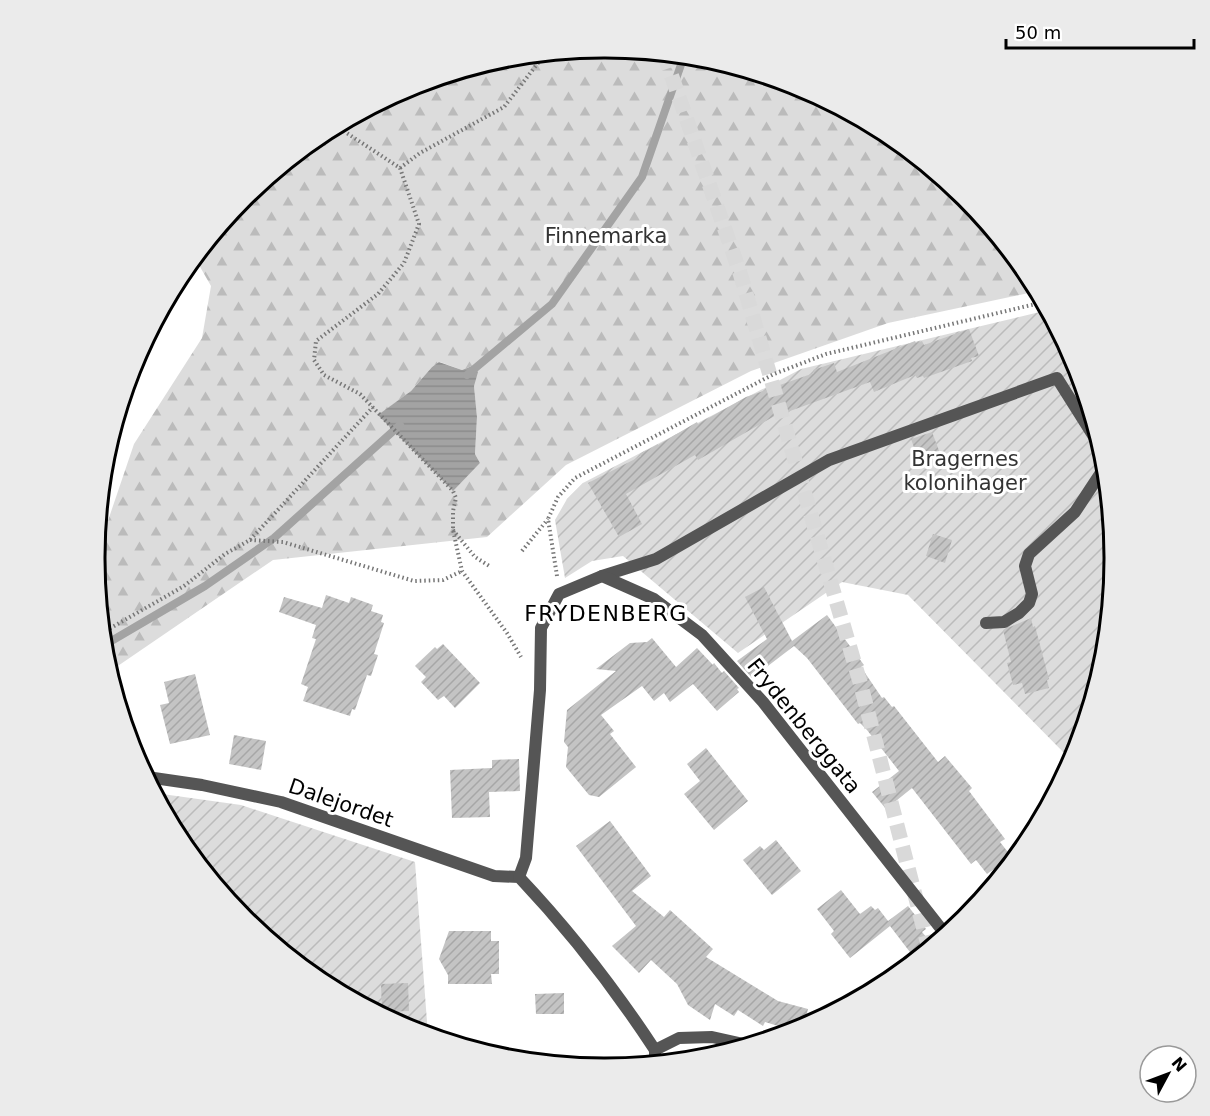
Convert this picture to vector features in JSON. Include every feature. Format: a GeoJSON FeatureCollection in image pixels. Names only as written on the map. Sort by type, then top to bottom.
{"type":"FeatureCollection","features":[{"type":"Feature","properties":{"kind":"street"},"geometry":{"type":"LineString","coordinates":[[654,1055],[624,1004],[598,969],[544,903],[519,877],[526,858],[540,690],[541,628],[560,594],[602,576],[656,559],[829,460],[1057,378],[1085,423]]}},
{"type":"Feature","properties":{"kind":"street"},"geometry":{"type":"LineString","coordinates":[[986,623],[1004,622],[1019,614],[1029,603],[1032,594],[1025,566],[1029,555],[1075,512],[1098,478]]}},
{"type":"Feature","properties":{"kind":"street","name":"Frydenberggata"},"geometry":{"type":"LineString","coordinates":[[602,576],[654,599],[702,635],[763,702],[940,928]]}},
{"type":"Feature","properties":{"kind":"street","name":"Dalejordet"},"geometry":{"type":"LineString","coordinates":[[157,778],[202,785],[281,802],[494,876],[519,877]]}},
{"type":"Feature","properties":{"kind":"street"},"geometry":{"type":"LineString","coordinates":[[659,1054],[679,1038],[712,1037],[730,1041]]}},
{"type":"Feature","properties":{"kind":"path"},"geometry":{"type":"LineString","coordinates":[[400,168],[420,153],[504,107],[538,63]]}},
{"type":"Feature","properties":{"kind":"path"},"geometry":{"type":"LineString","coordinates":[[345,132],[400,168],[419,224],[404,263],[378,294],[316,341],[314,360],[324,375],[360,394],[453,491],[456,498],[453,530],[462,571],[507,633],[524,662]]}},
{"type":"Feature","properties":{"kind":"path"},"geometry":{"type":"LineString","coordinates":[[522,551],[548,519],[558,497],[575,478],[774,374],[826,354],[1035,304]]}},
{"type":"Feature","properties":{"kind":"path"},"geometry":{"type":"LineString","coordinates":[[111,628],[174,592],[225,554],[250,540],[373,407]]}},
{"type":"Feature","properties":{"kind":"path"},"geometry":{"type":"LineString","coordinates":[[548,519],[560,594]]}},
{"type":"Feature","properties":{"kind":"path"},"geometry":{"type":"LineString","coordinates":[[453,530],[475,556],[491,567]]}},
{"type":"Feature","properties":{"kind":"path"},"geometry":{"type":"LineString","coordinates":[[250,540],[283,543],[414,581],[443,580],[462,571]]}},
{"type":"Feature","properties":{"kind":"green space","name":"Finnemarka"},"geometry":{"type":"Polygon","coordinates":[[[605,58],[670,63],[734,76],[796,97],[855,125],[909,162],[958,205],[1001,254],[1028,293],[888,323],[751,371],[566,465],[487,537],[273,560],[118,666],[107,591],[105,558],[107,523],[134,444],[202,338],[211,286],[200,267],[229,229],[276,182],[355,125],[414,97],[476,76],[540,63],[605,58]],[[440,362],[432,367],[411,391],[379,415],[453,490],[480,463],[475,454],[477,417],[472,366],[462,370],[440,362]]]}},
{"type":"Feature","properties":{"kind":"green space","name":"Bragernes kolonihager"},"geometry":{"type":"Polygon","coordinates":[[[1040,312],[1078,397],[1095,461],[1103,525],[1103,591],[1095,655],[1078,719],[1064,753],[908,595],[842,582],[738,653],[623,556],[592,561],[565,578],[555,520],[567,499],[583,483],[801,369],[1040,312]]]}},
{"type":"Feature","properties":{"kind":"green space"},"geometry":{"type":"Polygon","coordinates":[[[165,794],[241,805],[415,862],[427,1024],[355,991],[276,934],[229,887],[209,862],[165,794]]]}},
{"type":"Feature","properties":{"kind":"shaded area"},"geometry":{"type":"Polygon","coordinates":[[[439,362],[462,370],[472,366],[478,372],[474,386],[477,417],[475,454],[480,463],[453,491],[378,415],[411,391],[439,362]]]}},
{"type":"Feature","properties":{"kind":"building"},"geometry":{"type":"Polygon","coordinates":[[[969,329],[979,356],[971,358],[972,361],[924,378],[923,376],[917,378],[915,375],[874,392],[870,382],[778,414],[698,460],[695,455],[626,494],[642,524],[619,537],[588,483],[746,397],[814,373],[813,370],[834,363],[837,372],[915,341],[916,343],[922,341],[924,345],[969,329]]]}},
{"type":"Feature","properties":{"kind":"building"},"geometry":{"type":"Polygon","coordinates":[[[932,432],[941,456],[920,464],[911,439],[932,432]]]}},
{"type":"Feature","properties":{"kind":"building"},"geometry":{"type":"Polygon","coordinates":[[[933,534],[952,540],[945,563],[926,556],[933,534]]]}},
{"type":"Feature","properties":{"kind":"building"},"geometry":{"type":"Polygon","coordinates":[[[764,587],[792,641],[827,615],[864,665],[861,667],[882,698],[884,697],[892,707],[894,706],[938,762],[945,756],[972,788],[969,791],[1005,839],[1000,842],[1008,852],[998,866],[987,874],[976,860],[971,864],[912,788],[886,809],[872,792],[899,771],[867,730],[860,723],[858,724],[807,658],[794,646],[752,678],[737,661],[767,639],[745,597],[764,587]]]}},
{"type":"Feature","properties":{"kind":"building"},"geometry":{"type":"Polygon","coordinates":[[[326,595],[349,603],[351,597],[373,605],[371,611],[383,615],[381,622],[384,623],[374,654],[378,655],[371,676],[367,675],[355,710],[352,709],[350,716],[303,701],[308,687],[301,684],[316,639],[312,638],[316,625],[279,612],[284,597],[322,608],[326,595]]]}},
{"type":"Feature","properties":{"kind":"building"},"geometry":{"type":"Polygon","coordinates":[[[1031,618],[1049,679],[1047,680],[1049,688],[1025,694],[1022,683],[1013,685],[1007,663],[1011,662],[1003,630],[1031,618]]]}},
{"type":"Feature","properties":{"kind":"building"},"geometry":{"type":"Polygon","coordinates":[[[652,638],[676,667],[697,648],[722,673],[724,671],[739,688],[737,689],[739,692],[717,711],[693,684],[670,702],[664,693],[654,701],[642,686],[601,715],[614,731],[610,734],[636,767],[599,797],[589,795],[566,767],[568,747],[564,742],[567,710],[616,671],[596,669],[630,643],[647,642],[652,638]]]}},
{"type":"Feature","properties":{"kind":"building"},"geometry":{"type":"Polygon","coordinates":[[[443,644],[480,683],[455,708],[444,696],[438,700],[421,682],[426,677],[415,666],[435,647],[437,649],[443,644]]]}},
{"type":"Feature","properties":{"kind":"building"},"geometry":{"type":"Polygon","coordinates":[[[195,674],[210,735],[170,744],[160,705],[169,703],[164,682],[195,674]]]}},
{"type":"Feature","properties":{"kind":"building"},"geometry":{"type":"Polygon","coordinates":[[[234,735],[266,741],[261,770],[229,764],[234,735]]]}},
{"type":"Feature","properties":{"kind":"building"},"geometry":{"type":"Polygon","coordinates":[[[706,748],[748,801],[714,830],[684,794],[700,781],[687,764],[706,748]]]}},
{"type":"Feature","properties":{"kind":"building"},"geometry":{"type":"Polygon","coordinates":[[[519,759],[520,791],[489,792],[490,817],[452,818],[450,770],[492,768],[492,760],[519,759]]]}},
{"type":"Feature","properties":{"kind":"building"},"geometry":{"type":"Polygon","coordinates":[[[610,821],[651,876],[632,891],[664,917],[670,910],[713,949],[706,957],[778,1001],[808,1009],[807,1014],[778,1026],[765,1022],[763,1026],[738,1010],[734,1016],[715,1004],[710,1020],[688,1005],[677,984],[651,960],[639,973],[612,946],[636,926],[576,846],[610,821]]]}},
{"type":"Feature","properties":{"kind":"building"},"geometry":{"type":"Polygon","coordinates":[[[776,840],[801,871],[772,895],[743,860],[760,846],[764,850],[776,840]]]}},
{"type":"Feature","properties":{"kind":"building"},"geometry":{"type":"Polygon","coordinates":[[[841,890],[860,914],[871,906],[875,910],[878,908],[888,921],[908,906],[926,929],[922,932],[928,939],[910,953],[890,926],[850,958],[831,934],[834,931],[817,909],[841,890]]]}},
{"type":"Feature","properties":{"kind":"building"},"geometry":{"type":"Polygon","coordinates":[[[449,931],[491,931],[491,941],[499,941],[499,974],[491,974],[492,984],[448,984],[448,975],[439,959],[449,931]]]}},
{"type":"Feature","properties":{"kind":"building"},"geometry":{"type":"Polygon","coordinates":[[[408,983],[409,1011],[397,1011],[382,1005],[381,984],[408,983]]]}},
{"type":"Feature","properties":{"kind":"building"},"geometry":{"type":"Polygon","coordinates":[[[564,993],[564,1014],[536,1014],[535,994],[564,993]]]}},
{"type":"Feature","properties":{"kind":"waterway"},"geometry":{"type":"LineString","coordinates":[[467,375],[552,304],[642,177],[681,65]]}},
{"type":"Feature","properties":{"kind":"waterway"},"geometry":{"type":"LineString","coordinates":[[113,640],[205,586],[274,538],[400,425]]}},
{"type":"Feature","properties":{"kind":"tunnel"},"geometry":{"type":"LineString","coordinates":[[667,63],[740,273],[860,682],[927,940]]}},
{"type":"Feature","properties":{"kind":"district","name":"FRYDENBERG"},"geometry":{"type":"Point","coordinates":[606,613]}}]}
